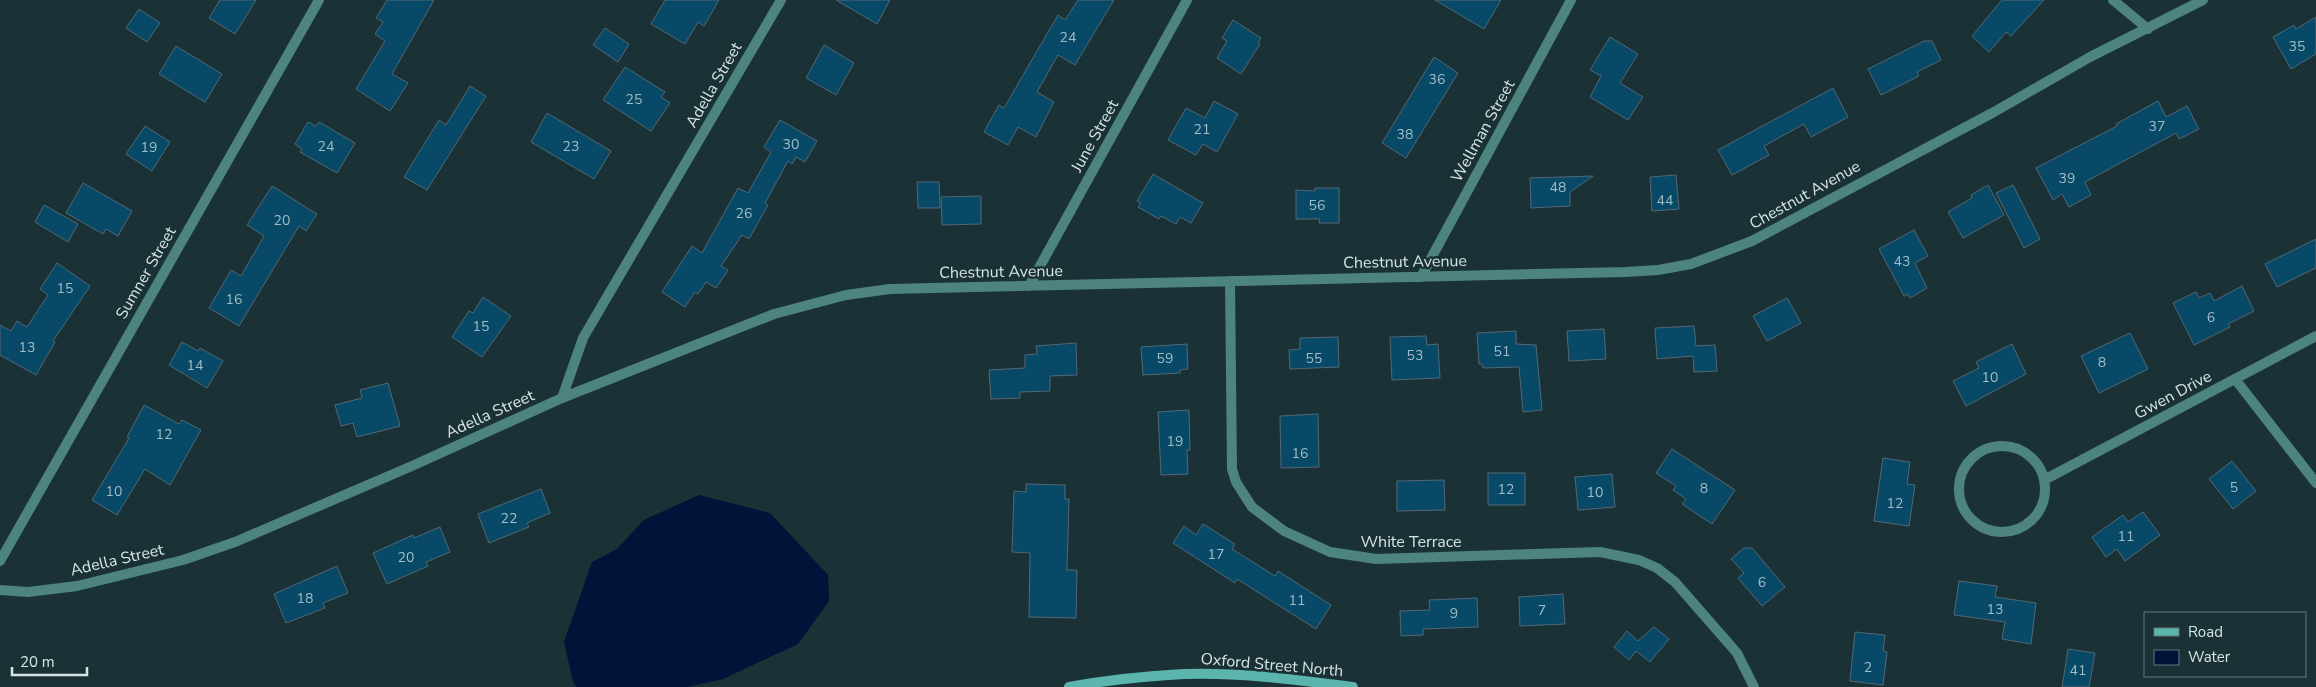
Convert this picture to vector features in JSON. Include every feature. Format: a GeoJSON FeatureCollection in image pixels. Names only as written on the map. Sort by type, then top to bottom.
{"type":"FeatureCollection","features":[{"type":"Feature","properties":{"kind":"street","name":"Sumner Street"},"geometry":{"type":"LineString","coordinates":[[0,560],[320,0]]}},
{"type":"Feature","properties":{"kind":"street","name":"Adella Street"},"geometry":{"type":"LineString","coordinates":[[0,590],[28,592],[76,586],[184,560],[235,542],[315,508],[562,398],[583,338],[781,0]]}},
{"type":"Feature","properties":{"kind":"street","name":"June Street"},"geometry":{"type":"LineString","coordinates":[[1029,286],[1186,0]]}},
{"type":"Feature","properties":{"kind":"street","name":"Wellman Street"},"geometry":{"type":"LineString","coordinates":[[1421,277],[1571,0]]}},
{"type":"Feature","properties":{"kind":"street"},"geometry":{"type":"LineString","coordinates":[[2113,0],[2148,29]]}},
{"type":"Feature","properties":{"kind":"street","name":"Chestnut Avenue"},"geometry":{"type":"LineString","coordinates":[[562,398],[774,314],[846,295],[890,289],[1626,272],[1658,270],[1692,264],[1752,240],[1994,112],[2090,57],[2203,0]]}},
{"type":"Feature","properties":{"kind":"street","name":"White Terrace"},"geometry":{"type":"LineString","coordinates":[[1230,282],[1232,469],[1243,496],[1262,516],[1284,531],[1330,552],[1368,558],[1399,559],[1600,552],[1639,560],[1657,568],[1675,582],[1737,653],[1754,687]]}},
{"type":"Feature","properties":{"kind":"street","name":"Gwen Drive"},"geometry":{"type":"LineString","coordinates":[[2044,480],[2316,336]]}},
{"type":"Feature","properties":{"kind":"street"},"geometry":{"type":"LineString","coordinates":[[2235,379],[2316,483]]}},
{"type":"Feature","properties":{"kind":"street"},"geometry":{"type":"LineString","coordinates":[[1998,445],[2016,448],[2031,457],[2042,472],[2044,480],[2044,498],[2037,515],[2023,527],[2006,532],[1987,530],[1972,520],[1966,513],[1959,496],[1960,478],[1967,462],[1981,450],[1998,445]]}},
{"type":"Feature","properties":{"kind":"street","name":"Oxford Street North"},"geometry":{"type":"LineString","coordinates":[[1069,687],[1101,681],[1185,674],[1258,676],[1353,687]]}},
{"type":"Feature","properties":{"kind":"water"},"geometry":{"type":"Polygon","coordinates":[[[699,495],[770,513],[828,575],[829,601],[798,644],[723,679],[687,687],[577,687],[573,682],[564,642],[592,562],[617,549],[644,520],[699,495]]]}},
{"type":"Feature","properties":{"kind":"building"},"geometry":{"type":"Polygon","coordinates":[[[220,0],[256,0],[235,34],[209,18],[220,0]]]}},
{"type":"Feature","properties":{"kind":"building"},"geometry":{"type":"Polygon","coordinates":[[[387,0],[434,0],[392,74],[408,83],[390,111],[356,89],[385,41],[375,34],[383,22],[376,18],[387,0]]]}},
{"type":"Feature","properties":{"kind":"building"},"geometry":{"type":"Polygon","coordinates":[[[665,0],[719,0],[704,26],[698,22],[685,44],[651,24],[665,0]]]}},
{"type":"Feature","properties":{"kind":"building"},"geometry":{"type":"Polygon","coordinates":[[[836,0],[890,0],[877,24],[836,0]]]}},
{"type":"Feature","properties":{"kind":"building"},"geometry":{"type":"Polygon","coordinates":[[[1078,0],[1114,0],[1075,65],[1058,55],[1037,92],[1054,102],[1036,137],[1018,127],[1008,145],[984,132],[999,105],[1004,108],[1058,15],[1065,20],[1078,0]]]}},
{"type":"Feature","properties":{"kind":"building"},"geometry":{"type":"Polygon","coordinates":[[[1435,0],[1501,0],[1484,29],[1435,0]]]}},
{"type":"Feature","properties":{"kind":"building"},"geometry":{"type":"Polygon","coordinates":[[[2002,0],[2044,0],[2011,36],[2006,32],[1989,52],[1972,36],[2002,0]]]}},
{"type":"Feature","properties":{"kind":"building"},"geometry":{"type":"Polygon","coordinates":[[[139,9],[160,23],[147,42],[126,28],[139,9]]]}},
{"type":"Feature","properties":{"kind":"building"},"geometry":{"type":"Polygon","coordinates":[[[2316,17],[2316,54],[2291,69],[2273,37],[2294,25],[2296,29],[2316,17]]]}},
{"type":"Feature","properties":{"kind":"building"},"geometry":{"type":"Polygon","coordinates":[[[1233,20],[1261,38],[1258,43],[1260,44],[1241,74],[1217,58],[1227,41],[1222,38],[1233,20]]]}},
{"type":"Feature","properties":{"kind":"building"},"geometry":{"type":"Polygon","coordinates":[[[605,28],[629,44],[618,62],[593,45],[605,28]]]}},
{"type":"Feature","properties":{"kind":"building"},"geometry":{"type":"Polygon","coordinates":[[[1610,37],[1638,54],[1620,83],[1643,97],[1628,120],[1590,97],[1601,76],[1590,70],[1610,37]]]}},
{"type":"Feature","properties":{"kind":"building"},"geometry":{"type":"Polygon","coordinates":[[[1924,41],[1932,41],[1941,60],[1917,72],[1919,76],[1881,95],[1868,69],[1924,41]]]}},
{"type":"Feature","properties":{"kind":"building"},"geometry":{"type":"Polygon","coordinates":[[[824,45],[854,63],[836,95],[806,78],[824,45]]]}},
{"type":"Feature","properties":{"kind":"building"},"geometry":{"type":"Polygon","coordinates":[[[176,46],[222,74],[205,102],[159,74],[176,46]]]}},
{"type":"Feature","properties":{"kind":"building"},"geometry":{"type":"Polygon","coordinates":[[[1434,57],[1458,73],[1406,158],[1382,143],[1434,57]]]}},
{"type":"Feature","properties":{"kind":"building"},"geometry":{"type":"Polygon","coordinates":[[[625,67],[665,92],[661,97],[670,103],[651,131],[603,100],[625,67]]]}},
{"type":"Feature","properties":{"kind":"building"},"geometry":{"type":"Polygon","coordinates":[[[470,86],[486,96],[427,190],[404,177],[439,120],[446,125],[470,86]]]}},
{"type":"Feature","properties":{"kind":"building"},"geometry":{"type":"Polygon","coordinates":[[[1833,88],[1848,117],[1811,137],[1804,124],[1764,146],[1769,155],[1732,175],[1718,150],[1833,88]]]}},
{"type":"Feature","properties":{"kind":"building"},"geometry":{"type":"Polygon","coordinates":[[[1214,101],[1238,114],[1217,152],[1203,144],[1196,155],[1168,140],[1186,108],[1205,118],[1214,101]]]}},
{"type":"Feature","properties":{"kind":"building"},"geometry":{"type":"Polygon","coordinates":[[[2158,101],[2166,117],[2187,106],[2199,129],[2179,139],[2176,133],[2085,182],[2091,195],[2069,207],[2062,194],[2053,200],[2036,168],[2117,126],[2116,124],[2158,101]]]}},
{"type":"Feature","properties":{"kind":"building"},"geometry":{"type":"Polygon","coordinates":[[[547,113],[611,151],[594,179],[531,142],[547,113]]]}},
{"type":"Feature","properties":{"kind":"building"},"geometry":{"type":"Polygon","coordinates":[[[780,120],[817,141],[805,162],[796,157],[792,164],[788,161],[765,203],[768,205],[749,239],[742,235],[721,266],[728,270],[716,288],[706,282],[698,294],[695,292],[685,307],[662,292],[692,246],[702,253],[738,188],[748,193],[771,152],[764,147],[780,120]]]}},
{"type":"Feature","properties":{"kind":"building"},"geometry":{"type":"Polygon","coordinates":[[[308,122],[316,126],[319,122],[355,143],[337,173],[300,152],[302,149],[295,144],[308,122]]]}},
{"type":"Feature","properties":{"kind":"building"},"geometry":{"type":"Polygon","coordinates":[[[145,126],[170,142],[152,171],[126,154],[145,126]]]}},
{"type":"Feature","properties":{"kind":"building"},"geometry":{"type":"Polygon","coordinates":[[[1153,174],[1203,203],[1191,223],[1180,217],[1176,224],[1161,216],[1159,219],[1138,207],[1141,203],[1137,201],[1153,174]]]}},
{"type":"Feature","properties":{"kind":"building"},"geometry":{"type":"Polygon","coordinates":[[[1676,175],[1679,209],[1652,211],[1650,177],[1676,175]]]}},
{"type":"Feature","properties":{"kind":"building"},"geometry":{"type":"Polygon","coordinates":[[[1593,176],[1570,192],[1570,206],[1531,208],[1530,178],[1593,176]]]}},
{"type":"Feature","properties":{"kind":"building"},"geometry":{"type":"Polygon","coordinates":[[[917,182],[939,182],[940,208],[918,208],[917,182]]]}},
{"type":"Feature","properties":{"kind":"building"},"geometry":{"type":"Polygon","coordinates":[[[83,183],[132,211],[118,236],[106,229],[103,234],[66,213],[83,183]]]}},
{"type":"Feature","properties":{"kind":"building"},"geometry":{"type":"Polygon","coordinates":[[[1988,185],[2004,215],[1963,238],[1948,212],[1972,198],[1971,195],[1988,185]]]}},
{"type":"Feature","properties":{"kind":"building"},"geometry":{"type":"Polygon","coordinates":[[[2013,185],[2040,239],[2024,248],[1996,193],[2013,185]]]}},
{"type":"Feature","properties":{"kind":"building"},"geometry":{"type":"Polygon","coordinates":[[[272,186],[317,214],[306,231],[299,226],[239,326],[209,308],[231,270],[241,276],[264,236],[247,225],[272,186]]]}},
{"type":"Feature","properties":{"kind":"building"},"geometry":{"type":"Polygon","coordinates":[[[1315,188],[1339,188],[1339,223],[1319,223],[1320,219],[1296,219],[1296,190],[1315,191],[1315,188]]]}},
{"type":"Feature","properties":{"kind":"building"},"geometry":{"type":"Polygon","coordinates":[[[981,196],[981,224],[942,225],[941,197],[981,196]]]}},
{"type":"Feature","properties":{"kind":"building"},"geometry":{"type":"Polygon","coordinates":[[[44,205],[78,224],[68,242],[35,222],[44,205]]]}},
{"type":"Feature","properties":{"kind":"building"},"geometry":{"type":"Polygon","coordinates":[[[1914,230],[1928,256],[1915,263],[1927,288],[1910,298],[1908,294],[1904,296],[1879,249],[1914,230]]]}},
{"type":"Feature","properties":{"kind":"building"},"geometry":{"type":"Polygon","coordinates":[[[2316,239],[2316,268],[2277,287],[2265,264],[2316,239]]]}},
{"type":"Feature","properties":{"kind":"building"},"geometry":{"type":"Polygon","coordinates":[[[57,263],[90,286],[53,341],[55,342],[36,375],[0,355],[0,325],[11,331],[17,321],[27,327],[48,295],[40,289],[57,263]]]}},
{"type":"Feature","properties":{"kind":"building"},"geometry":{"type":"Polygon","coordinates":[[[2242,286],[2254,311],[2228,324],[2230,327],[2194,345],[2173,303],[2196,292],[2199,298],[2210,293],[2214,301],[2242,286]]]}},
{"type":"Feature","properties":{"kind":"building"},"geometry":{"type":"Polygon","coordinates":[[[483,297],[511,316],[482,357],[452,337],[469,311],[473,313],[483,297]]]}},
{"type":"Feature","properties":{"kind":"building"},"geometry":{"type":"Polygon","coordinates":[[[1787,298],[1801,323],[1767,341],[1753,316],[1787,298]]]}},
{"type":"Feature","properties":{"kind":"building"},"geometry":{"type":"Polygon","coordinates":[[[1694,326],[1696,346],[1715,345],[1717,371],[1694,372],[1693,356],[1657,359],[1655,328],[1694,326]]]}},
{"type":"Feature","properties":{"kind":"building"},"geometry":{"type":"Polygon","coordinates":[[[1604,329],[1606,359],[1569,361],[1567,331],[1604,329]]]}},
{"type":"Feature","properties":{"kind":"building"},"geometry":{"type":"Polygon","coordinates":[[[1516,331],[1516,344],[1536,345],[1542,410],[1523,412],[1519,367],[1483,368],[1482,364],[1479,364],[1477,333],[1516,331]]]}},
{"type":"Feature","properties":{"kind":"building"},"geometry":{"type":"Polygon","coordinates":[[[2130,333],[2148,369],[2099,393],[2081,356],[2130,333]]]}},
{"type":"Feature","properties":{"kind":"building"},"geometry":{"type":"Polygon","coordinates":[[[1426,336],[1427,345],[1438,344],[1440,378],[1392,380],[1390,337],[1426,336]]]}},
{"type":"Feature","properties":{"kind":"building"},"geometry":{"type":"Polygon","coordinates":[[[1338,337],[1339,367],[1290,369],[1289,350],[1300,349],[1300,338],[1338,337]]]}},
{"type":"Feature","properties":{"kind":"building"},"geometry":{"type":"Polygon","coordinates":[[[182,342],[198,351],[200,348],[223,361],[207,388],[169,365],[182,342]]]}},
{"type":"Feature","properties":{"kind":"building"},"geometry":{"type":"Polygon","coordinates":[[[1076,343],[1077,375],[1050,376],[1050,391],[1020,392],[1020,398],[991,399],[989,370],[1025,368],[1025,355],[1037,354],[1036,346],[1076,343]]]}},
{"type":"Feature","properties":{"kind":"building"},"geometry":{"type":"Polygon","coordinates":[[[1187,344],[1188,369],[1180,370],[1180,373],[1143,375],[1141,347],[1187,344]]]}},
{"type":"Feature","properties":{"kind":"building"},"geometry":{"type":"Polygon","coordinates":[[[2012,344],[2026,374],[1966,406],[1953,381],[1979,368],[1976,362],[2012,344]]]}},
{"type":"Feature","properties":{"kind":"building"},"geometry":{"type":"Polygon","coordinates":[[[388,383],[400,426],[357,437],[353,423],[341,426],[335,405],[362,398],[360,390],[388,383]]]}},
{"type":"Feature","properties":{"kind":"building"},"geometry":{"type":"Polygon","coordinates":[[[144,405],[179,424],[182,420],[201,430],[170,485],[145,469],[117,515],[92,500],[129,438],[127,437],[144,405]]]}},
{"type":"Feature","properties":{"kind":"building"},"geometry":{"type":"Polygon","coordinates":[[[1189,410],[1190,450],[1187,450],[1188,474],[1161,475],[1158,412],[1189,410]]]}},
{"type":"Feature","properties":{"kind":"building"},"geometry":{"type":"Polygon","coordinates":[[[1318,414],[1319,467],[1281,468],[1280,416],[1318,414]]]}},
{"type":"Feature","properties":{"kind":"building"},"geometry":{"type":"Polygon","coordinates":[[[1672,449],[1735,490],[1712,524],[1682,504],[1686,499],[1673,490],[1676,486],[1656,473],[1672,449]]]}},
{"type":"Feature","properties":{"kind":"building"},"geometry":{"type":"Polygon","coordinates":[[[1883,458],[1910,462],[1907,484],[1915,485],[1909,526],[1874,521],[1883,458]]]}},
{"type":"Feature","properties":{"kind":"building"},"geometry":{"type":"Polygon","coordinates":[[[2232,461],[2256,491],[2233,509],[2209,479],[2232,461]]]}},
{"type":"Feature","properties":{"kind":"building"},"geometry":{"type":"Polygon","coordinates":[[[1488,473],[1525,473],[1525,505],[1488,505],[1488,473]]]}},
{"type":"Feature","properties":{"kind":"building"},"geometry":{"type":"Polygon","coordinates":[[[1612,474],[1615,507],[1578,510],[1575,477],[1612,474]]]}},
{"type":"Feature","properties":{"kind":"building"},"geometry":{"type":"Polygon","coordinates":[[[1444,480],[1445,510],[1397,511],[1397,481],[1444,480]]]}},
{"type":"Feature","properties":{"kind":"building"},"geometry":{"type":"Polygon","coordinates":[[[1026,484],[1065,485],[1065,499],[1069,499],[1067,570],[1077,570],[1076,618],[1029,617],[1030,553],[1012,552],[1014,491],[1026,492],[1026,484]]]}},
{"type":"Feature","properties":{"kind":"building"},"geometry":{"type":"Polygon","coordinates":[[[541,489],[550,513],[527,523],[529,527],[489,543],[478,514],[541,489]]]}},
{"type":"Feature","properties":{"kind":"building"},"geometry":{"type":"Polygon","coordinates":[[[2143,512],[2160,535],[2125,561],[2117,549],[2106,557],[2092,537],[2123,515],[2128,522],[2143,512]]]}},
{"type":"Feature","properties":{"kind":"building"},"geometry":{"type":"Polygon","coordinates":[[[1203,524],[1235,544],[1232,549],[1275,576],[1278,571],[1331,605],[1316,629],[1237,579],[1235,583],[1173,543],[1184,526],[1196,535],[1203,524]]]}},
{"type":"Feature","properties":{"kind":"building"},"geometry":{"type":"Polygon","coordinates":[[[440,527],[450,552],[426,562],[428,566],[387,584],[373,553],[413,535],[414,538],[440,527]]]}},
{"type":"Feature","properties":{"kind":"building"},"geometry":{"type":"Polygon","coordinates":[[[1744,548],[1752,548],[1785,587],[1762,606],[1738,578],[1744,573],[1731,559],[1744,548]]]}},
{"type":"Feature","properties":{"kind":"building"},"geometry":{"type":"Polygon","coordinates":[[[337,566],[348,593],[323,603],[325,608],[286,623],[274,594],[337,566]]]}},
{"type":"Feature","properties":{"kind":"building"},"geometry":{"type":"Polygon","coordinates":[[[1959,581],[1997,586],[1995,597],[2036,603],[2031,644],[2002,639],[2005,622],[1954,615],[1959,581]]]}},
{"type":"Feature","properties":{"kind":"building"},"geometry":{"type":"Polygon","coordinates":[[[1563,594],[1565,624],[1520,626],[1519,597],[1563,594]]]}},
{"type":"Feature","properties":{"kind":"building"},"geometry":{"type":"Polygon","coordinates":[[[1477,598],[1478,627],[1423,629],[1423,635],[1401,636],[1400,611],[1430,610],[1429,600],[1477,598]]]}},
{"type":"Feature","properties":{"kind":"building"},"geometry":{"type":"Polygon","coordinates":[[[1654,627],[1669,639],[1650,662],[1636,651],[1629,660],[1614,647],[1627,631],[1638,641],[1654,627]]]}},
{"type":"Feature","properties":{"kind":"building"},"geometry":{"type":"Polygon","coordinates":[[[1855,632],[1885,635],[1883,651],[1887,652],[1883,685],[1850,681],[1855,632]]]}},
{"type":"Feature","properties":{"kind":"building"},"geometry":{"type":"Polygon","coordinates":[[[2068,649],[2095,653],[2089,687],[2062,687],[2068,649]]]}}]}
